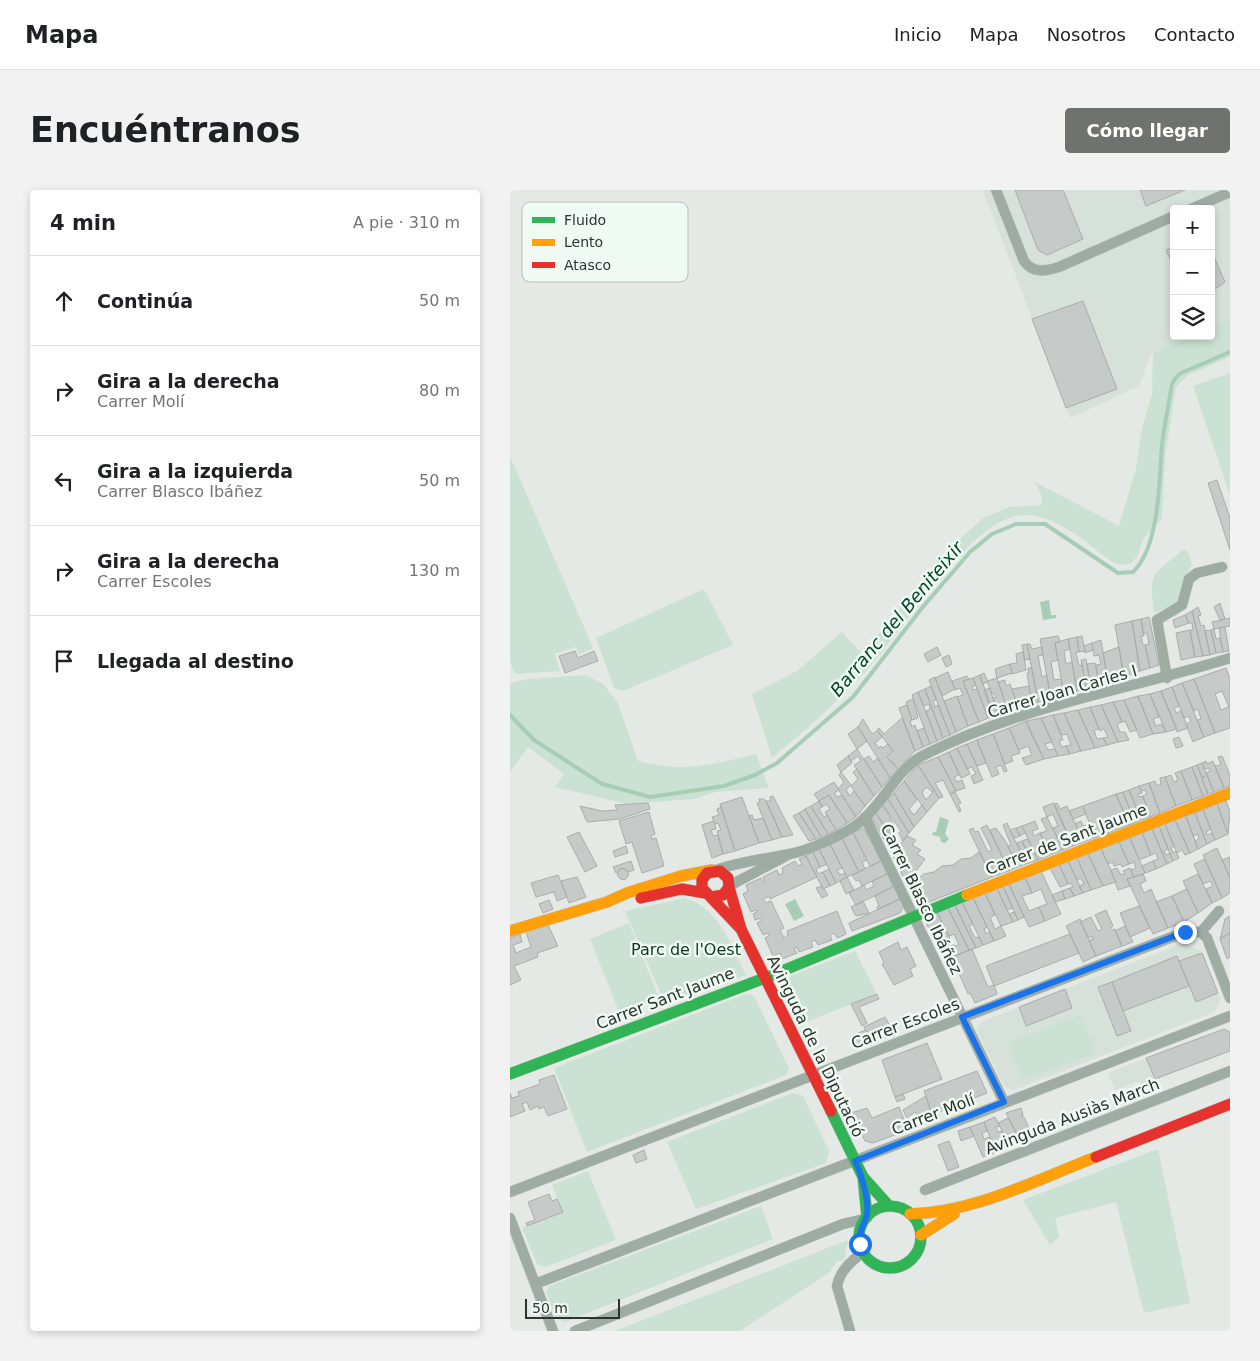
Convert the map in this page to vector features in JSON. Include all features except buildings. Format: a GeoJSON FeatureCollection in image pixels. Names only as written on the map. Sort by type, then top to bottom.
{"type":"FeatureCollection","features":[{"type":"Feature","properties":{"kind":"street"},"geometry":{"type":"LineString","coordinates":[[996,190],[1024,261],[1032,269],[1048,271],[1059,267],[1170,218]]}},
{"type":"Feature","properties":{"kind":"street"},"geometry":{"type":"LineString","coordinates":[[1200,205],[1230,192]]}},
{"type":"Feature","properties":{"kind":"street"},"geometry":{"type":"LineString","coordinates":[[1167,678],[1157,620],[1182,605],[1189,579],[1222,566]]}},
{"type":"Feature","properties":{"kind":"street","name":"Carrer Joan Carles I"},"geometry":{"type":"LineString","coordinates":[[729,886],[791,854],[831,838],[866,817],[903,773],[924,754],[1019,716],[1167,678],[1230,658]]}},
{"type":"Feature","properties":{"kind":"street","name":"Carrer de Sant Jaume"},"geometry":{"type":"LineString","coordinates":[[913,916],[1230,793]]}},
{"type":"Feature","properties":{"kind":"street","name":"Carrer Blasco Ibáñez"},"geometry":{"type":"LineString","coordinates":[[866,817],[910,904],[913,916],[1004,1102]]}},
{"type":"Feature","properties":{"kind":"street","name":"Carrer Joan Carles I"},"geometry":{"type":"LineString","coordinates":[[714,870],[757,858],[791,854]]}},
{"type":"Feature","properties":{"kind":"street"},"geometry":{"type":"LineString","coordinates":[[709,895],[702,880],[707,873],[714,870]]}},
{"type":"Feature","properties":{"kind":"street"},"geometry":{"type":"LineString","coordinates":[[510,931],[607,902],[627,893],[681,876],[714,870],[726,875],[729,886],[723,896],[682,889],[630,901],[607,902]]}},
{"type":"Feature","properties":{"kind":"street","name":"Avinguda de la Diputació"},"geometry":{"type":"LineString","coordinates":[[729,886],[741,929],[863,1177]]}},
{"type":"Feature","properties":{"kind":"street","name":"Avinguda de la Diputació"},"geometry":{"type":"LineString","coordinates":[[709,895],[741,929]]}},
{"type":"Feature","properties":{"kind":"street"},"geometry":{"type":"LineString","coordinates":[[1219,912],[1201,932],[1207,938],[1230,998]]}},
{"type":"Feature","properties":{"kind":"street","name":"Carrer Sant Jaume"},"geometry":{"type":"LineString","coordinates":[[510,1074],[765,978],[913,916]]}},
{"type":"Feature","properties":{"kind":"street","name":"Carrer Escoles"},"geometry":{"type":"LineString","coordinates":[[510,1192],[1185,932],[1201,932]]}},
{"type":"Feature","properties":{"kind":"street","name":"Carrer Molí"},"geometry":{"type":"LineString","coordinates":[[535,1284],[1230,1016]]}},
{"type":"Feature","properties":{"kind":"street","name":"Avinguda Ausiàs March"},"geometry":{"type":"LineString","coordinates":[[925,1190],[1230,1071]]}},
{"type":"Feature","properties":{"kind":"street"},"geometry":{"type":"LineString","coordinates":[[910,1214],[939,1213],[973,1205],[1230,1104]]}},
{"type":"Feature","properties":{"kind":"street"},"geometry":{"type":"LineString","coordinates":[[863,1177],[890,1206]]}},
{"type":"Feature","properties":{"kind":"street"},"geometry":{"type":"LineString","coordinates":[[575,1331],[844,1224],[866,1218],[877,1209],[890,1206],[903,1209],[916,1219],[921,1235],[918,1252],[913,1258],[899,1267],[882,1267],[874,1264],[863,1252],[859,1235],[866,1218],[863,1177]]}},
{"type":"Feature","properties":{"kind":"street"},"geometry":{"type":"LineString","coordinates":[[921,1235],[973,1205]]}},
{"type":"Feature","properties":{"kind":"street"},"geometry":{"type":"LineString","coordinates":[[510,1218],[553,1331]]}},
{"type":"Feature","properties":{"kind":"street"},"geometry":{"type":"LineString","coordinates":[[850,1331],[837,1286],[841,1273],[863,1252]]}},
{"type":"Feature","properties":{"kind":"shaded area"},"geometry":{"type":"Polygon","coordinates":[[[983,190],[1230,190],[1230,319],[1215,326],[1215,205],[1170,205],[1170,340],[1182,340],[1151,354],[1139,386],[1070,418],[983,190]]]}},
{"type":"Feature","properties":{"kind":"shaded area"},"geometry":{"type":"Polygon","coordinates":[[[1049,600],[1051,615],[1056,615],[1056,618],[1043,620],[1040,602],[1049,600]]]}},
{"type":"Feature","properties":{"kind":"shaded area"},"geometry":{"type":"Polygon","coordinates":[[[940,817],[949,820],[945,834],[949,839],[945,843],[941,842],[940,837],[932,835],[933,832],[936,832],[940,817]]]}},
{"type":"Feature","properties":{"kind":"shaded area"},"geometry":{"type":"Polygon","coordinates":[[[795,899],[804,916],[794,921],[785,904],[795,899]]]}},
{"type":"Feature","properties":{"kind":"shaded area"},"geometry":{"type":"Polygon","coordinates":[[[1183,943],[1202,951],[1221,1000],[1214,1012],[1014,1090],[1004,1086],[977,1030],[981,1022],[1183,943]]]}},
{"type":"Feature","properties":{"kind":"shaded area"},"geometry":{"type":"Polygon","coordinates":[[[1146,1058],[1156,1084],[1143,1089],[1139,1081],[1115,1090],[1108,1073],[1146,1058]]]}},
{"type":"Feature","properties":{"kind":"green space"},"geometry":{"type":"Polygon","coordinates":[[[1230,319],[1230,357],[1188,375],[1176,387],[1165,457],[1162,518],[1143,539],[1138,555],[1131,563],[1122,565],[1112,562],[1071,531],[1048,519],[1023,515],[1003,521],[982,535],[960,555],[918,605],[882,653],[856,682],[821,716],[772,758],[752,694],[797,671],[842,632],[862,654],[948,550],[983,518],[1010,507],[1042,505],[1041,495],[1035,482],[1119,526],[1136,468],[1142,428],[1152,394],[1153,353],[1182,340],[1215,340],[1215,326],[1230,319]]]}},
{"type":"Feature","properties":{"kind":"green space"},"geometry":{"type":"Polygon","coordinates":[[[1230,373],[1230,495],[1193,386],[1230,373]]]}},
{"type":"Feature","properties":{"kind":"green space"},"geometry":{"type":"Polygon","coordinates":[[[510,456],[593,648],[579,655],[576,647],[555,654],[560,671],[515,674],[510,662],[510,456]]]}},
{"type":"Feature","properties":{"kind":"green space"},"geometry":{"type":"Polygon","coordinates":[[[1183,550],[1187,550],[1192,565],[1185,578],[1179,603],[1154,613],[1152,589],[1155,576],[1164,565],[1183,550]]]}},
{"type":"Feature","properties":{"kind":"green space"},"geometry":{"type":"Polygon","coordinates":[[[704,589],[733,645],[623,691],[614,688],[596,638],[704,589]]]}},
{"type":"Feature","properties":{"kind":"green space"},"geometry":{"type":"Polygon","coordinates":[[[586,675],[603,684],[618,703],[638,761],[670,767],[684,767],[711,764],[756,754],[769,788],[715,792],[694,799],[627,804],[555,787],[564,774],[528,747],[510,772],[510,683],[527,679],[586,675]]]}},
{"type":"Feature","properties":{"kind":"green space","name":"Parc de l'Oest"},"geometry":{"type":"Polygon","coordinates":[[[685,898],[707,910],[723,929],[746,975],[665,1003],[625,911],[685,898]]]}},
{"type":"Feature","properties":{"kind":"green space"},"geometry":{"type":"Polygon","coordinates":[[[629,923],[659,998],[620,1014],[590,939],[629,923]]]}},
{"type":"Feature","properties":{"kind":"green space"},"geometry":{"type":"Polygon","coordinates":[[[855,951],[877,994],[806,1022],[787,985],[791,976],[855,951]]]}},
{"type":"Feature","properties":{"kind":"green space"},"geometry":{"type":"Polygon","coordinates":[[[746,994],[754,996],[789,1068],[786,1075],[587,1152],[554,1068],[746,994]]]}},
{"type":"Feature","properties":{"kind":"green space"},"geometry":{"type":"Polygon","coordinates":[[[1081,1015],[1095,1053],[1022,1080],[1008,1043],[1081,1015]]]}},
{"type":"Feature","properties":{"kind":"green space"},"geometry":{"type":"Polygon","coordinates":[[[793,1093],[803,1096],[829,1151],[826,1163],[696,1209],[667,1142],[793,1093]]]}},
{"type":"Feature","properties":{"kind":"green space"},"geometry":{"type":"Polygon","coordinates":[[[1158,1149],[1190,1303],[1144,1313],[1116,1202],[1055,1218],[1059,1237],[1050,1245],[1023,1200],[1158,1149]]]}},
{"type":"Feature","properties":{"kind":"green space"},"geometry":{"type":"Polygon","coordinates":[[[588,1171],[616,1240],[545,1267],[537,1264],[522,1228],[563,1212],[552,1185],[588,1171]]]}},
{"type":"Feature","properties":{"kind":"green space"},"geometry":{"type":"Polygon","coordinates":[[[761,1206],[773,1239],[565,1322],[556,1318],[546,1292],[549,1286],[761,1206]]]}},
{"type":"Feature","properties":{"kind":"green space"},"geometry":{"type":"Polygon","coordinates":[[[848,1240],[844,1260],[836,1262],[830,1272],[740,1331],[615,1331],[848,1240]]]}},
{"type":"Feature","properties":{"kind":"waterway","name":"Barranc del Beniteixir"},"geometry":{"type":"LineString","coordinates":[[510,715],[534,740],[602,784],[650,797],[724,786],[755,775],[777,763],[853,697],[922,608],[970,552],[992,534],[1016,524],[1045,524],[1118,573],[1133,572],[1142,561],[1153,530],[1159,494],[1163,437],[1172,384],[1181,373],[1230,352]]}},
{"type":"Feature","properties":{"kind":"traffic: fast"},"geometry":{"type":"LineString","coordinates":[[510,1074],[765,978],[967,895]]}},
{"type":"Feature","properties":{"kind":"traffic: fast"},"geometry":{"type":"LineString","coordinates":[[831,1111],[863,1177],[889,1206]]}},
{"type":"Feature","properties":{"kind":"traffic: fast"},"geometry":{"type":"LineString","coordinates":[[863,1177],[867,1217]]}},
{"type":"Feature","properties":{"kind":"traffic: fast"},"geometry":{"type":"LineString","coordinates":[[890,1206],[907,1211],[912,1215],[916,1220],[921,1237],[916,1254],[912,1259],[907,1263],[890,1268],[873,1263],[868,1259],[864,1254],[859,1237],[864,1220],[868,1215],[873,1211],[890,1206]]}},
{"type":"Feature","properties":{"kind":"traffic: slow"},"geometry":{"type":"LineString","coordinates":[[967,895],[1230,793]]}},
{"type":"Feature","properties":{"kind":"traffic: slow"},"geometry":{"type":"LineString","coordinates":[[510,931],[607,902],[627,893],[681,876],[712,870]]}},
{"type":"Feature","properties":{"kind":"traffic: slow"},"geometry":{"type":"LineString","coordinates":[[910,1214],[934,1212],[982,1201],[1028,1185],[1096,1157]]}},
{"type":"Feature","properties":{"kind":"traffic: slow"},"geometry":{"type":"LineString","coordinates":[[921,1235],[954,1214]]}},
{"type":"Feature","properties":{"kind":"traffic: jam"},"geometry":{"type":"LineString","coordinates":[[712,897],[723,895],[729,887],[728,878],[720,871],[707,873],[702,880],[702,888],[740,928]]}},
{"type":"Feature","properties":{"kind":"traffic: jam"},"geometry":{"type":"LineString","coordinates":[[729,887],[741,929],[831,1111]]}},
{"type":"Feature","properties":{"kind":"traffic: jam"},"geometry":{"type":"LineString","coordinates":[[641,898],[682,889],[705,893]]}},
{"type":"Feature","properties":{"kind":"traffic: jam"},"geometry":{"type":"LineString","coordinates":[[1096,1157],[1230,1104]]}},
{"type":"Feature","properties":{"kind":"route"},"geometry":{"type":"LineString","coordinates":[[860,1244],[859,1235],[861,1227],[867,1217],[863,1177],[855,1161],[1004,1102],[962,1017],[1185,932]]}}]}
